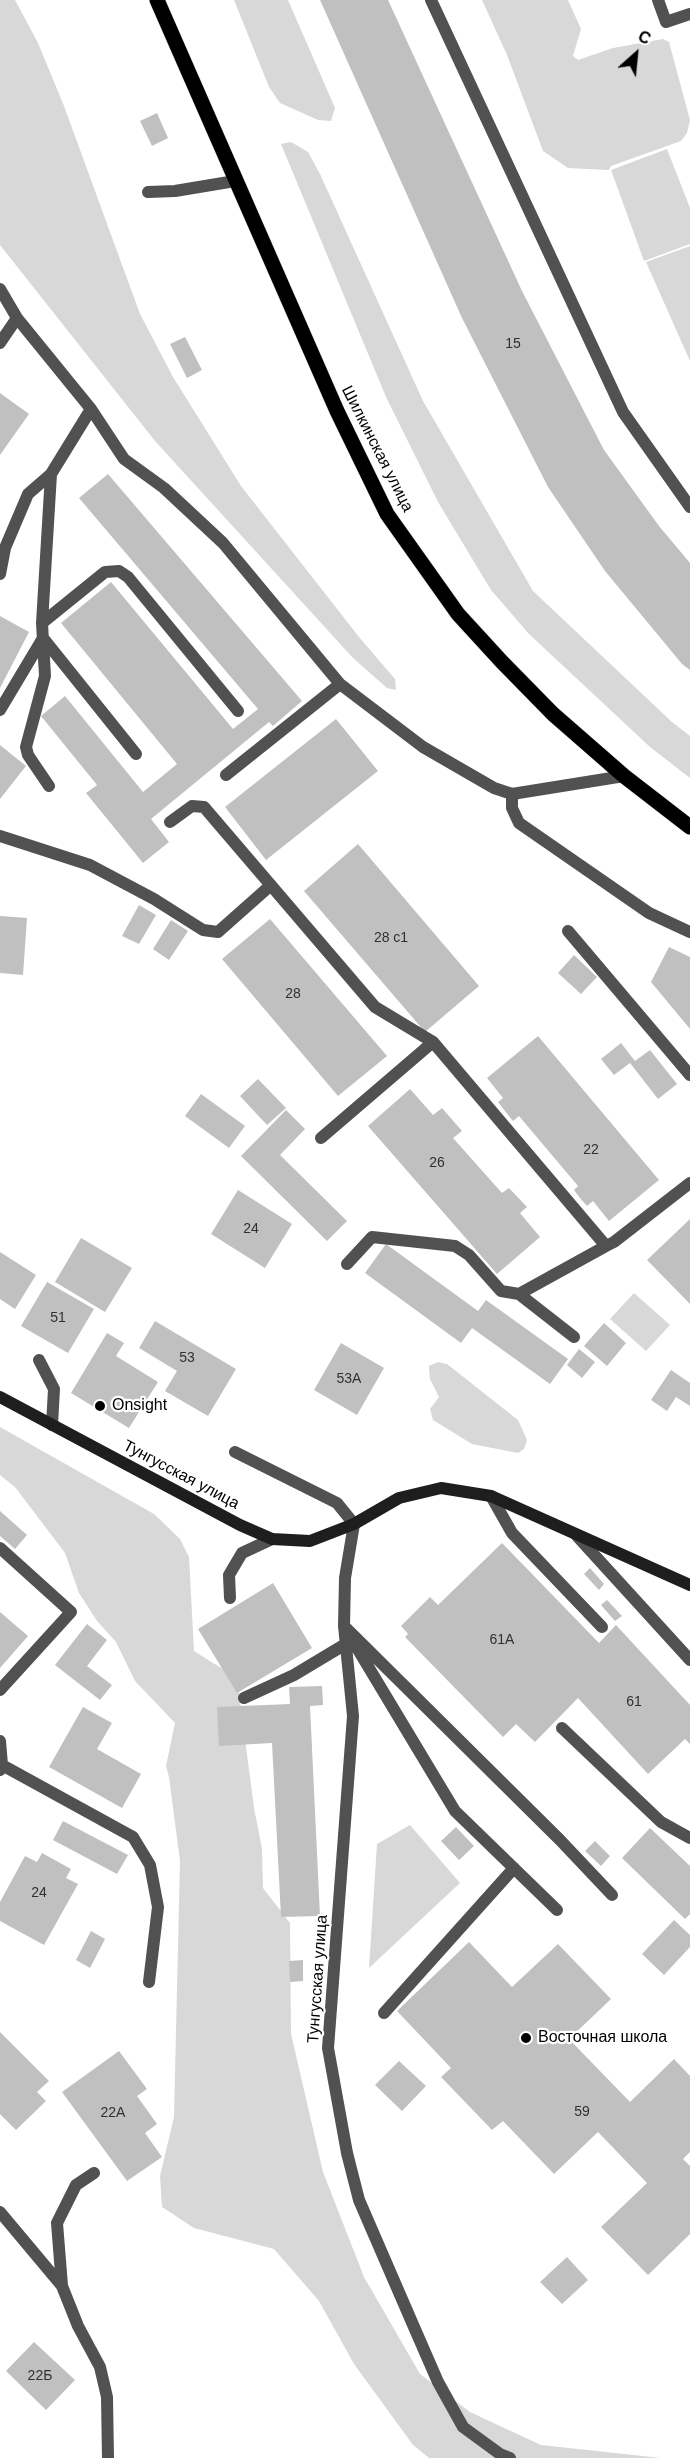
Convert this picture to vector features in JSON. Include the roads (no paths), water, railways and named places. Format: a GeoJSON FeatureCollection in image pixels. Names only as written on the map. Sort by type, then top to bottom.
{"type":"FeatureCollection","features":[{"type":"Feature","properties":{"kind":"main road","name":"Шилкинская улица"},"geometry":{"type":"LineString","coordinates":[[157,0],[337,411],[387,514],[458,614],[553,714],[624,776],[690,827]]}},
{"type":"Feature","properties":{"kind":"main road","name":"Тунгусская улица"},"geometry":{"type":"LineString","coordinates":[[0,1397],[240,1525],[272,1539],[310,1541],[354,1524],[399,1498],[441,1488],[491,1496],[690,1585]]}},
{"type":"Feature","properties":{"kind":"lane"},"geometry":{"type":"LineString","coordinates":[[431,0],[623,412],[690,507]]}},
{"type":"Feature","properties":{"kind":"lane"},"geometry":{"type":"LineString","coordinates":[[658,0],[666,22],[690,14]]}},
{"type":"Feature","properties":{"kind":"lane"},"geometry":{"type":"LineString","coordinates":[[147,192],[175,191],[235,181]]}},
{"type":"Feature","properties":{"kind":"lane"},"geometry":{"type":"LineString","coordinates":[[0,289],[17,318],[91,409],[124,459],[164,488],[223,543],[340,684],[423,747],[494,788],[512,794],[624,776]]}},
{"type":"Feature","properties":{"kind":"lane"},"geometry":{"type":"LineString","coordinates":[[0,343],[17,318]]}},
{"type":"Feature","properties":{"kind":"lane"},"geometry":{"type":"LineString","coordinates":[[0,574],[5,548],[28,494],[51,474],[91,409]]}},
{"type":"Feature","properties":{"kind":"lane"},"geometry":{"type":"LineString","coordinates":[[49,786],[28,755],[26,747],[43,686],[42,622],[51,474]]}},
{"type":"Feature","properties":{"kind":"lane"},"geometry":{"type":"LineString","coordinates":[[42,622],[105,572],[119,571],[128,577],[238,711]]}},
{"type":"Feature","properties":{"kind":"lane"},"geometry":{"type":"LineString","coordinates":[[0,711],[43,638]]}},
{"type":"Feature","properties":{"kind":"lane"},"geometry":{"type":"LineString","coordinates":[[43,638],[136,754]]}},
{"type":"Feature","properties":{"kind":"lane"},"geometry":{"type":"LineString","coordinates":[[226,776],[340,684]]}},
{"type":"Feature","properties":{"kind":"lane"},"geometry":{"type":"LineString","coordinates":[[512,794],[512,808],[519,823],[649,913],[690,932]]}},
{"type":"Feature","properties":{"kind":"lane"},"geometry":{"type":"LineString","coordinates":[[170,822],[192,806],[204,807],[375,1007],[433,1042],[606,1246]]}},
{"type":"Feature","properties":{"kind":"lane"},"geometry":{"type":"LineString","coordinates":[[0,836],[90,865],[154,899],[203,930],[219,932],[271,885]]}},
{"type":"Feature","properties":{"kind":"lane"},"geometry":{"type":"LineString","coordinates":[[568,931],[690,1075]]}},
{"type":"Feature","properties":{"kind":"lane"},"geometry":{"type":"LineString","coordinates":[[321,1138],[433,1042]]}},
{"type":"Feature","properties":{"kind":"lane"},"geometry":{"type":"LineString","coordinates":[[519,1294],[614,1242],[690,1183]]}},
{"type":"Feature","properties":{"kind":"lane"},"geometry":{"type":"LineString","coordinates":[[347,1264],[372,1237],[419,1240],[455,1246],[469,1255],[501,1291],[519,1294],[574,1337]]}},
{"type":"Feature","properties":{"kind":"lane"},"geometry":{"type":"LineString","coordinates":[[39,1360],[54,1389],[52,1425]]}},
{"type":"Feature","properties":{"kind":"lane"},"geometry":{"type":"LineString","coordinates":[[235,1452],[337,1503],[354,1524]]}},
{"type":"Feature","properties":{"kind":"lane"},"geometry":{"type":"LineString","coordinates":[[491,1496],[512,1533],[602,1628]]}},
{"type":"Feature","properties":{"kind":"lane","name":"Тунгусская улица"},"geometry":{"type":"LineString","coordinates":[[354,1524],[345,1578],[344,1626],[352,1716],[328,2048],[358,2200],[438,2382],[464,2427],[500,2454],[510,2458]]}},
{"type":"Feature","properties":{"kind":"lane"},"geometry":{"type":"LineString","coordinates":[[577,1536],[690,1660]]}},
{"type":"Feature","properties":{"kind":"lane"},"geometry":{"type":"LineString","coordinates":[[230,1598],[229,1575],[242,1553],[272,1539]]}},
{"type":"Feature","properties":{"kind":"lane"},"geometry":{"type":"LineString","coordinates":[[0,1548],[71,1612],[0,1690]]}},
{"type":"Feature","properties":{"kind":"lane"},"geometry":{"type":"LineString","coordinates":[[344,1626],[455,1811],[557,1910]]}},
{"type":"Feature","properties":{"kind":"lane"},"geometry":{"type":"LineString","coordinates":[[344,1626],[612,1894]]}},
{"type":"Feature","properties":{"kind":"lane"},"geometry":{"type":"LineString","coordinates":[[244,1698],[294,1675],[344,1645]]}},
{"type":"Feature","properties":{"kind":"lane"},"geometry":{"type":"LineString","coordinates":[[562,1728],[661,1822],[690,1838]]}},
{"type":"Feature","properties":{"kind":"lane"},"geometry":{"type":"LineString","coordinates":[[0,1741],[1,1767],[133,1837],[150,1865],[158,1907],[149,1982]]}},
{"type":"Feature","properties":{"kind":"lane"},"geometry":{"type":"LineString","coordinates":[[384,2013],[514,1868]]}},
{"type":"Feature","properties":{"kind":"lane"},"geometry":{"type":"LineString","coordinates":[[94,2173],[76,2185],[57,2223],[62,2286],[78,2326],[100,2367],[107,2397],[108,2458]]}},
{"type":"Feature","properties":{"kind":"lane"},"geometry":{"type":"LineString","coordinates":[[0,2212],[62,2286]]}},
{"type":"Feature","properties":{"kind":"place","name":"Onsight"},"geometry":{"type":"Point","coordinates":[100,1406]}},
{"type":"Feature","properties":{"kind":"place","name":"Восточная школа"},"geometry":{"type":"Point","coordinates":[526,2038]}}]}
